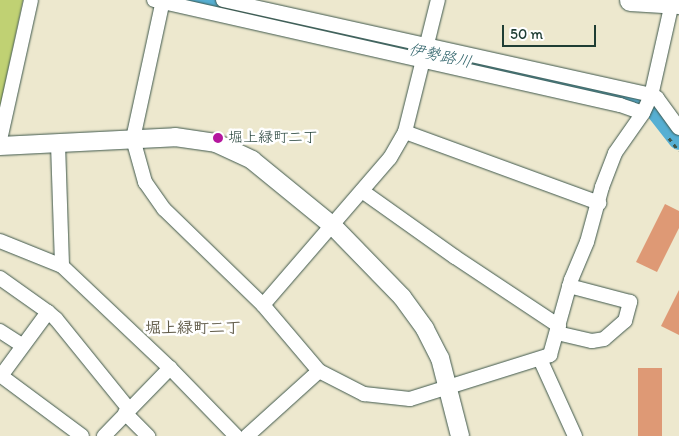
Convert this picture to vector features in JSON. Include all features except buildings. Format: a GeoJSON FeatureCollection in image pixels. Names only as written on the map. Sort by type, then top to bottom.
{"type":"FeatureCollection","features":[{"type":"Feature","properties":{"kind":"main road"},"geometry":{"type":"LineString","coordinates":[[638,0],[675,3]]}},
{"type":"Feature","properties":{"kind":"street"},"geometry":{"type":"LineString","coordinates":[[0,140],[31,0]]}},
{"type":"Feature","properties":{"kind":"street"},"geometry":{"type":"LineString","coordinates":[[223,0],[651,96],[657,98],[675,127]]}},
{"type":"Feature","properties":{"kind":"street"},"geometry":{"type":"LineString","coordinates":[[263,305],[390,158],[405,132],[438,0]]}},
{"type":"Feature","properties":{"kind":"street"},"geometry":{"type":"LineString","coordinates":[[643,112],[620,105],[160,1],[133,139],[145,182],[164,209],[263,305],[319,371],[364,394],[385,398],[410,399],[448,385],[550,355],[570,286],[587,242],[615,153],[643,112],[651,96],[675,3]]}},
{"type":"Feature","properties":{"kind":"street"},"geometry":{"type":"LineString","coordinates":[[405,132],[598,203]]}},
{"type":"Feature","properties":{"kind":"street"},"geometry":{"type":"LineString","coordinates":[[0,146],[133,139],[196,139],[236,152],[252,160],[333,226],[402,297],[425,329],[440,358],[460,436]]}},
{"type":"Feature","properties":{"kind":"street"},"geometry":{"type":"LineString","coordinates":[[58,144],[62,266]]}},
{"type":"Feature","properties":{"kind":"street"},"geometry":{"type":"LineString","coordinates":[[362,191],[558,330],[592,341],[604,339],[625,320],[630,302],[570,286]]}},
{"type":"Feature","properties":{"kind":"street"},"geometry":{"type":"LineString","coordinates":[[0,240],[62,266],[170,368],[236,436]]}},
{"type":"Feature","properties":{"kind":"street"},"geometry":{"type":"LineString","coordinates":[[0,278],[56,319],[148,436]]}},
{"type":"Feature","properties":{"kind":"street"},"geometry":{"type":"LineString","coordinates":[[48,312],[0,375],[82,436]]}},
{"type":"Feature","properties":{"kind":"street"},"geometry":{"type":"LineString","coordinates":[[0,331],[23,346]]}},
{"type":"Feature","properties":{"kind":"street"},"geometry":{"type":"LineString","coordinates":[[540,359],[575,436]]}},
{"type":"Feature","properties":{"kind":"street"},"geometry":{"type":"LineString","coordinates":[[104,436],[170,368]]}},
{"type":"Feature","properties":{"kind":"street"},"geometry":{"type":"LineString","coordinates":[[248,436],[319,371]]}},
{"type":"Feature","properties":{"kind":"path"},"geometry":{"type":"LineString","coordinates":[[675,127],[679,150]]}},
{"type":"Feature","properties":{"kind":"green space"},"geometry":{"type":"Polygon","coordinates":[[[0,0],[23,0],[0,107],[0,0]]]}},
{"type":"Feature","properties":{"kind":"waterway","name":"伊勢路川"},"geometry":{"type":"LineString","coordinates":[[186,0],[640,100],[655,108],[679,139]]}},
{"type":"Feature","properties":{"kind":"place","name":"堀上緑町二丁"},"geometry":{"type":"Point","coordinates":[218,138]}},
{"type":"Feature","properties":{"kind":"district","name":"堀上緑町二丁"},"geometry":{"type":"Point","coordinates":[193,328]}}]}
